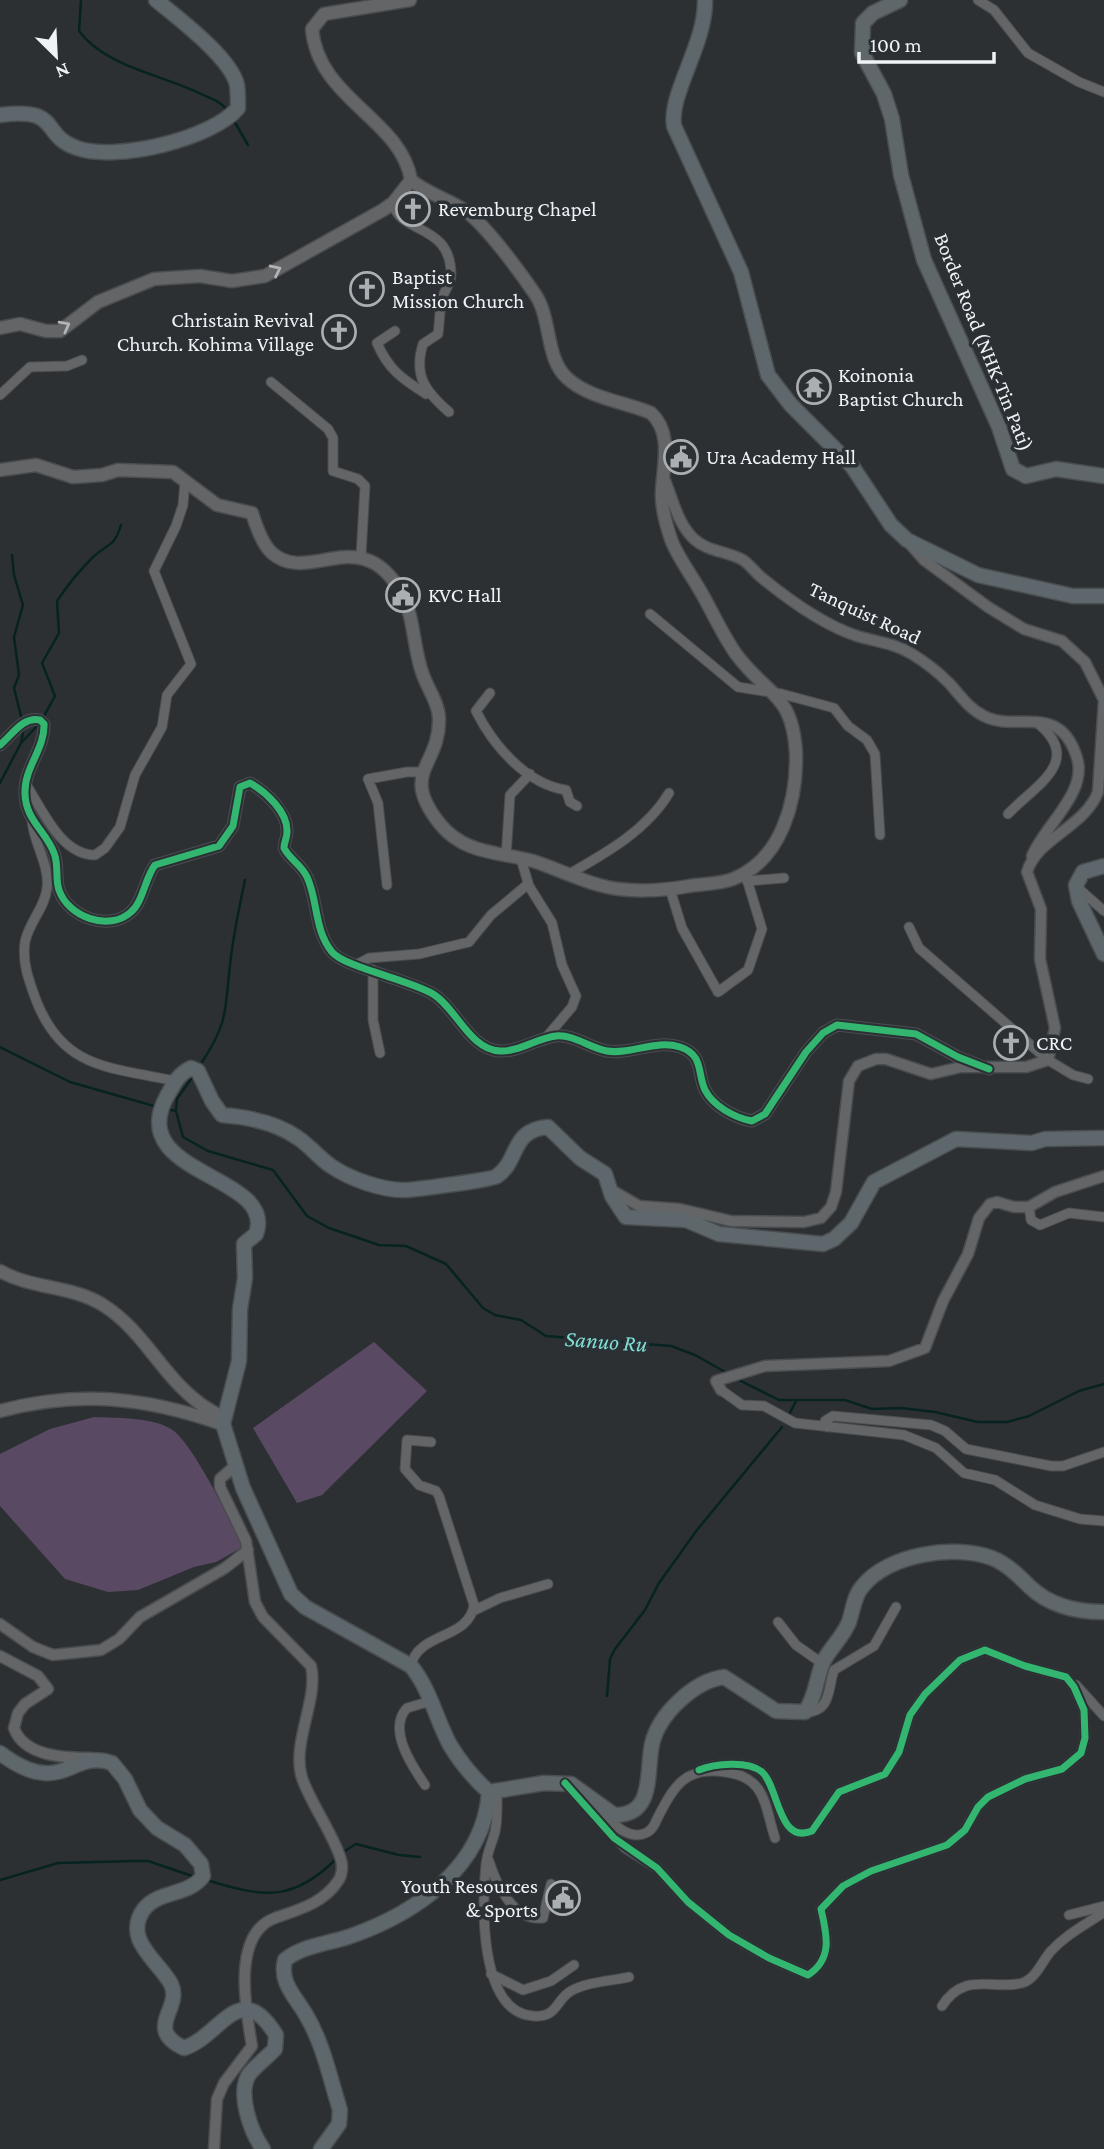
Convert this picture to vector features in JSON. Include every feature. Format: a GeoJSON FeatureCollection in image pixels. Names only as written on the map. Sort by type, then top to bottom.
{"type":"FeatureCollection","features":[{"type":"Feature","properties":{"kind":"highway"},"geometry":{"type":"LineString","coordinates":[[0,115],[20,113],[41,116],[71,146],[106,151],[180,141],[231,116],[238,108],[237,85],[231,71],[182,21],[156,0]]}},
{"type":"Feature","properties":{"kind":"highway"},"geometry":{"type":"LineString","coordinates":[[705,0],[701,35],[677,100],[673,116],[674,126],[741,272],[768,375],[791,405],[852,466],[882,514],[907,540],[978,575],[1073,596],[1104,596]]}},
{"type":"Feature","properties":{"kind":"highway"},"geometry":{"type":"LineString","coordinates":[[1104,866],[1083,872],[1076,886],[1079,901],[1104,954]]}},
{"type":"Feature","properties":{"kind":"highway"},"geometry":{"type":"LineString","coordinates":[[321,2149],[339,2124],[340,2110],[314,2029],[285,1982],[282,1970],[285,1960],[306,1948],[352,1936],[432,1893],[467,1857],[480,1833],[493,1791],[470,1775],[450,1744],[422,1679],[411,1666],[304,1607],[291,1594],[243,1488],[224,1422],[239,1361],[240,1309],[246,1278],[244,1244],[256,1234],[256,1219],[240,1194],[195,1170],[167,1149],[159,1119],[175,1081],[191,1068],[198,1071],[222,1115],[265,1122],[279,1128],[298,1137],[331,1166],[364,1182],[406,1190],[485,1181],[497,1176],[524,1136],[535,1128],[548,1127],[580,1158],[605,1174],[608,1186],[626,1217],[686,1220],[719,1234],[823,1244],[834,1239],[850,1223],[874,1182],[956,1139],[1032,1143],[1104,1138]]}},
{"type":"Feature","properties":{"kind":"highway"},"geometry":{"type":"LineString","coordinates":[[0,1753],[23,1769],[48,1775],[102,1760],[118,1770],[148,1819],[185,1845],[201,1864],[203,1876],[197,1885],[154,1901],[145,1909],[140,1919],[142,1947],[171,1983],[174,1993],[165,2018],[166,2032],[173,2042],[184,2048],[195,2044],[230,2014],[247,2009],[258,2012],[276,2035],[275,2049],[249,2075],[245,2088],[247,2109],[262,2149]]}},
{"type":"Feature","properties":{"kind":"main road"},"geometry":{"type":"LineString","coordinates":[[0,470],[36,465],[73,477],[102,475],[118,470],[179,474],[217,505],[251,513],[270,552],[287,561],[361,556],[397,586],[404,599],[422,674],[438,709],[433,751],[421,772],[421,794],[451,835],[480,850],[521,859],[601,886],[670,889],[746,877],[788,822],[796,767],[793,731],[786,706],[748,670],[734,651],[673,543],[661,494],[666,442],[659,421],[651,413],[580,388],[566,378],[554,355],[546,314],[519,275],[472,216],[411,180],[402,151],[354,104],[316,52],[312,29],[324,14],[410,0]]}},
{"type":"Feature","properties":{"kind":"main road","name":"Border Road (NHK-Tin Pati)"},"geometry":{"type":"LineString","coordinates":[[900,0],[873,13],[863,23],[862,52],[884,94],[892,119],[901,174],[932,279],[999,427],[1013,469],[1026,476],[1056,469],[1104,476]]}},
{"type":"Feature","properties":{"kind":"main road"},"geometry":{"type":"LineString","coordinates":[[0,328],[20,324],[46,331],[60,331],[98,302],[154,279],[200,276],[232,281],[265,276],[335,239],[393,203],[411,180]]}},
{"type":"Feature","properties":{"kind":"main road"},"geometry":{"type":"LineString","coordinates":[[0,1271],[13,1278],[58,1287],[103,1305],[134,1330],[197,1402],[224,1422]]}},
{"type":"Feature","properties":{"kind":"main road"},"geometry":{"type":"LineString","coordinates":[[0,1411],[68,1397],[100,1397],[151,1403],[224,1422]]}},
{"type":"Feature","properties":{"kind":"main road"},"geometry":{"type":"LineString","coordinates":[[493,1791],[565,1783],[580,1789],[614,1815],[634,1812],[643,1802],[652,1744],[659,1726],[694,1689],[712,1678],[724,1677],[735,1681],[776,1711],[804,1713],[814,1698],[822,1664],[844,1632],[863,1584],[894,1564],[930,1555],[966,1554],[993,1558],[1056,1603],[1075,1610],[1104,1612]]}},
{"type":"Feature","properties":{"kind":"street"},"geometry":{"type":"LineString","coordinates":[[978,0],[994,10],[1028,53],[1079,82],[1104,92]]}},
{"type":"Feature","properties":{"kind":"street"},"geometry":{"type":"LineString","coordinates":[[393,203],[403,221],[435,236],[443,246],[450,267],[450,282],[443,296],[438,334],[423,344],[421,350],[420,382],[431,397]]}},
{"type":"Feature","properties":{"kind":"street"},"geometry":{"type":"LineString","coordinates":[[396,331],[377,343],[383,358],[396,374],[449,412]]}},
{"type":"Feature","properties":{"kind":"street"},"geometry":{"type":"LineString","coordinates":[[0,395],[30,367],[67,366],[82,360]]}},
{"type":"Feature","properties":{"kind":"street"},"geometry":{"type":"LineString","coordinates":[[271,382],[328,429],[333,438],[333,471],[358,479],[365,486],[361,556]]}},
{"type":"Feature","properties":{"kind":"street","name":"Tanquist Road"},"geometry":{"type":"LineString","coordinates":[[664,478],[680,522],[695,540],[707,548],[741,559],[793,601],[824,620],[858,636],[893,643],[912,654],[932,667],[985,718],[1034,720],[1059,730],[1071,743],[1080,773],[1076,786],[1038,842],[1030,860]]}},
{"type":"Feature","properties":{"kind":"street"},"geometry":{"type":"LineString","coordinates":[[25,783],[47,819],[75,851],[95,855],[116,836],[125,815],[135,775],[162,727],[167,695],[191,664],[154,571],[176,526],[183,505],[185,481]]}},
{"type":"Feature","properties":{"kind":"street"},"geometry":{"type":"LineString","coordinates":[[907,540],[924,560],[988,607],[1024,629],[1070,647],[1085,662],[1101,689],[1104,713],[1098,792],[1093,804],[1030,860],[1027,872],[1041,909],[1040,960],[1055,1028],[1048,1060]]}},
{"type":"Feature","properties":{"kind":"street"},"geometry":{"type":"LineString","coordinates":[[650,614],[727,682],[738,687],[834,708],[848,726],[872,747],[875,754],[880,835]]}},
{"type":"Feature","properties":{"kind":"street"},"geometry":{"type":"LineString","coordinates":[[490,693],[477,706],[478,714],[496,745],[530,774],[555,788],[566,790],[570,802],[577,806]]}},
{"type":"Feature","properties":{"kind":"street"},"geometry":{"type":"LineString","coordinates":[[0,745],[25,722],[40,720],[44,728],[25,783],[25,799],[48,884],[42,907],[30,926],[24,952],[29,981],[48,1026],[68,1050],[100,1065],[175,1081]]}},
{"type":"Feature","properties":{"kind":"street"},"geometry":{"type":"LineString","coordinates":[[1008,814],[1050,774],[1057,754],[1052,738],[1034,720]]}},
{"type":"Feature","properties":{"kind":"street"},"geometry":{"type":"LineString","coordinates":[[387,885],[378,803],[368,779],[421,772]]}},
{"type":"Feature","properties":{"kind":"street"},"geometry":{"type":"LineString","coordinates":[[506,857],[510,794],[530,774]]}},
{"type":"Feature","properties":{"kind":"street"},"geometry":{"type":"LineString","coordinates":[[32,820],[52,848],[59,875],[58,888],[66,903],[85,917],[112,921],[133,912],[155,865],[169,859],[197,855],[219,846],[227,839],[233,826],[240,787],[250,783],[275,803],[282,815],[288,831],[284,848],[308,880],[327,944],[340,958],[432,993],[454,1011],[473,1037],[486,1048],[501,1051],[565,1037],[610,1051],[679,1047],[694,1055],[700,1064],[703,1082],[711,1098],[733,1115],[752,1121],[765,1114],[806,1052],[823,1033],[837,1025],[916,1034],[958,1057],[989,1069]]}},
{"type":"Feature","properties":{"kind":"street"},"geometry":{"type":"LineString","coordinates":[[569,874],[597,859],[654,816],[669,793]]}},
{"type":"Feature","properties":{"kind":"street"},"geometry":{"type":"LineString","coordinates":[[521,859],[528,884],[552,923],[562,965],[576,996],[572,1007],[544,1040]]}},
{"type":"Feature","properties":{"kind":"street"},"geometry":{"type":"LineString","coordinates":[[670,889],[682,928],[718,992],[748,970],[755,942],[762,929],[746,877],[783,878]]}},
{"type":"Feature","properties":{"kind":"street"},"geometry":{"type":"LineString","coordinates":[[356,965],[369,958],[419,954],[469,942],[492,915],[528,884]]}},
{"type":"Feature","properties":{"kind":"street"},"geometry":{"type":"LineString","coordinates":[[1076,886],[1104,911]]}},
{"type":"Feature","properties":{"kind":"street"},"geometry":{"type":"LineString","coordinates":[[909,927],[919,947],[1048,1060],[1088,1079]]}},
{"type":"Feature","properties":{"kind":"street"},"geometry":{"type":"LineString","coordinates":[[373,970],[372,1010],[380,1053]]}},
{"type":"Feature","properties":{"kind":"street"},"geometry":{"type":"LineString","coordinates":[[608,1186],[621,1199],[639,1206],[680,1209],[731,1221],[812,1222],[826,1214],[836,1192],[849,1081],[858,1066],[866,1061],[886,1059],[931,1074],[961,1067],[1026,1067],[1048,1060]]}},
{"type":"Feature","properties":{"kind":"street"},"geometry":{"type":"LineString","coordinates":[[1104,1176],[1055,1192],[1030,1207],[1021,1209],[997,1202],[984,1210],[968,1255],[943,1301],[925,1348],[889,1361],[765,1366],[716,1381],[721,1390],[742,1405],[764,1406],[786,1420],[904,1435],[936,1448],[964,1473],[995,1480],[1035,1505],[1080,1520],[1104,1521]]}},
{"type":"Feature","properties":{"kind":"street"},"geometry":{"type":"LineString","coordinates":[[1030,1207],[1031,1220],[1040,1225],[1069,1213],[1104,1217]]}},
{"type":"Feature","properties":{"kind":"street"},"geometry":{"type":"LineString","coordinates":[[827,1427],[825,1421],[833,1416],[931,1425],[945,1431],[967,1449],[1051,1465],[1063,1466],[1104,1452]]}},
{"type":"Feature","properties":{"kind":"street"},"geometry":{"type":"LineString","coordinates":[[431,1442],[407,1440],[405,1469],[419,1485],[436,1491],[439,1496],[457,1546],[473,1611]]}},
{"type":"Feature","properties":{"kind":"street"},"geometry":{"type":"LineString","coordinates":[[214,2149],[217,2099],[224,2083],[252,2046],[243,1978],[245,1959],[260,1928],[273,1919],[319,1900],[339,1881],[342,1872],[341,1860],[317,1812],[300,1765],[311,1666],[263,1617],[254,1602],[248,1550],[220,1487],[220,1479],[236,1465]]}},
{"type":"Feature","properties":{"kind":"street"},"geometry":{"type":"LineString","coordinates":[[0,1625],[33,1647],[53,1655],[101,1650],[120,1639],[140,1617],[225,1567],[248,1550]]}},
{"type":"Feature","properties":{"kind":"street"},"geometry":{"type":"LineString","coordinates":[[411,1666],[413,1657],[421,1648],[459,1628],[473,1611],[500,1598],[548,1584]]}},
{"type":"Feature","properties":{"kind":"street"},"geometry":{"type":"LineString","coordinates":[[804,1713],[815,1712],[825,1704],[834,1670],[874,1646],[896,1607]]}},
{"type":"Feature","properties":{"kind":"street"},"geometry":{"type":"LineString","coordinates":[[778,1622],[796,1645],[822,1664]]}},
{"type":"Feature","properties":{"kind":"street"},"geometry":{"type":"LineString","coordinates":[[580,1789],[616,1826],[637,1836],[650,1832],[682,1780],[699,1770],[721,1765],[756,1768],[765,1776],[788,1826],[807,1833],[817,1828],[830,1801],[839,1792],[876,1780],[892,1767],[914,1709],[925,1693],[960,1660],[985,1650],[1025,1666],[1066,1677],[1080,1688],[1104,1716]]}},
{"type":"Feature","properties":{"kind":"street"},"geometry":{"type":"LineString","coordinates":[[0,1656],[38,1676],[48,1689],[18,1713],[14,1728],[22,1741],[51,1755],[102,1760]]}},
{"type":"Feature","properties":{"kind":"street"},"geometry":{"type":"LineString","coordinates":[[565,1783],[614,1838],[657,1868],[706,1916],[759,1952],[808,1975],[817,1969],[828,1946],[821,1909],[844,1886],[871,1871],[947,1844],[965,1830],[978,1807],[988,1797],[1026,1779],[1062,1769],[1074,1761],[1084,1746],[1085,1718],[1078,1695],[1066,1677]]}},
{"type":"Feature","properties":{"kind":"street"},"geometry":{"type":"LineString","coordinates":[[425,1785],[408,1759],[401,1719],[407,1708],[431,1701]]}},
{"type":"Feature","properties":{"kind":"street"},"geometry":{"type":"LineString","coordinates":[[699,1770],[740,1774],[754,1781],[775,1838]]}},
{"type":"Feature","properties":{"kind":"street"},"geometry":{"type":"LineString","coordinates":[[493,1791],[495,1830],[488,1856],[486,1950],[491,1974],[507,2002],[532,2016],[551,2012],[573,1989],[629,1977]]}},
{"type":"Feature","properties":{"kind":"street"},"geometry":{"type":"LineString","coordinates":[[488,1856],[504,1895],[528,1917],[544,1918],[551,1884]]}},
{"type":"Feature","properties":{"kind":"street"},"geometry":{"type":"LineString","coordinates":[[1069,1915],[1104,1906]]}},
{"type":"Feature","properties":{"kind":"street"},"geometry":{"type":"LineString","coordinates":[[942,2006],[964,1988],[977,1983],[1011,1985],[1028,1981],[1061,1941],[1104,1912]]}},
{"type":"Feature","properties":{"kind":"street"},"geometry":{"type":"LineString","coordinates":[[491,1974],[523,1990],[551,1981],[574,1965]]}},
{"type":"Feature","properties":{"kind":"shaded area"},"geometry":{"type":"Polygon","coordinates":[[[374,1342],[427,1391],[322,1495],[297,1503],[253,1428],[374,1342]]]}},
{"type":"Feature","properties":{"kind":"shaded area"},"geometry":{"type":"Polygon","coordinates":[[[94,1417],[147,1421],[174,1431],[202,1468],[243,1547],[216,1562],[194,1567],[138,1590],[108,1592],[65,1579],[0,1506],[0,1454],[50,1429],[94,1417]]]}},
{"type":"Feature","properties":{"kind":"waterway"},"geometry":{"type":"LineString","coordinates":[[81,0],[79,31],[90,43],[119,61],[184,86],[220,103],[226,109]]}},
{"type":"Feature","properties":{"kind":"waterway"},"geometry":{"type":"LineString","coordinates":[[234,121],[248,145]]}},
{"type":"Feature","properties":{"kind":"waterway"},"geometry":{"type":"LineString","coordinates":[[44,716],[55,696],[42,663],[59,633],[57,601],[88,562],[113,542],[121,525]]}},
{"type":"Feature","properties":{"kind":"waterway"},"geometry":{"type":"LineString","coordinates":[[12,555],[14,575],[23,605],[14,637],[19,675],[14,688],[22,720]]}},
{"type":"Feature","properties":{"kind":"waterway"},"geometry":{"type":"LineString","coordinates":[[0,783],[21,743],[38,725]]}},
{"type":"Feature","properties":{"kind":"waterway"},"geometry":{"type":"LineString","coordinates":[[21,743],[24,727]]}},
{"type":"Feature","properties":{"kind":"waterway"},"geometry":{"type":"LineString","coordinates":[[202,1062],[217,1037],[224,1016],[233,943],[245,880]]}},
{"type":"Feature","properties":{"kind":"waterway"},"geometry":{"type":"LineString","coordinates":[[0,1047],[70,1082],[154,1106]]}},
{"type":"Feature","properties":{"kind":"waterway"},"geometry":{"type":"LineString","coordinates":[[176,1109],[177,1099],[193,1076]]}},
{"type":"Feature","properties":{"kind":"waterway","name":"Sanuo Ru"},"geometry":{"type":"LineString","coordinates":[[171,1110],[176,1111],[183,1137],[208,1151],[273,1170],[307,1216],[329,1228],[379,1245],[406,1246],[446,1264],[483,1308],[495,1315],[521,1320],[546,1336],[671,1346],[695,1355],[727,1373]]}},
{"type":"Feature","properties":{"kind":"waterway","name":"Sanuo Ru"},"geometry":{"type":"LineString","coordinates":[[735,1378],[779,1400],[845,1400],[872,1409],[901,1408],[935,1412],[978,1422],[1007,1422],[1029,1416],[1079,1391],[1104,1384]]}},
{"type":"Feature","properties":{"kind":"waterway"},"geometry":{"type":"LineString","coordinates":[[790,1413],[796,1401]]}},
{"type":"Feature","properties":{"kind":"waterway"},"geometry":{"type":"LineString","coordinates":[[607,1696],[610,1659],[615,1649],[645,1610],[659,1583],[697,1530],[782,1427]]}},
{"type":"Feature","properties":{"kind":"waterway"},"geometry":{"type":"LineString","coordinates":[[343,1852],[356,1844],[399,1855],[420,1857]]}},
{"type":"Feature","properties":{"kind":"waterway"},"geometry":{"type":"LineString","coordinates":[[210,1881],[247,1891],[278,1892],[306,1883],[336,1859]]}},
{"type":"Feature","properties":{"kind":"waterway"},"geometry":{"type":"LineString","coordinates":[[0,1880],[58,1863],[136,1861],[148,1861],[192,1876]]}},
{"type":"Feature","properties":{"kind":"cycle path"},"geometry":{"type":"LineString","coordinates":[[0,745],[28,721],[40,720],[44,724],[41,741],[26,782],[26,801],[32,817],[54,853],[58,886],[64,900],[71,908],[90,919],[112,921],[131,912],[155,865],[219,846],[233,826],[240,787],[250,783],[269,797],[284,817],[287,832],[284,848],[307,877],[319,925],[332,952],[350,963],[433,994],[480,1044],[489,1049],[507,1051],[556,1036],[569,1037],[616,1052],[662,1045],[680,1047],[693,1055],[705,1090],[713,1101],[732,1114],[752,1121],[765,1114],[806,1052],[823,1033],[837,1025],[916,1034],[958,1057],[989,1069]]}},
{"type":"Feature","properties":{"kind":"cycle path"},"geometry":{"type":"LineString","coordinates":[[565,1783],[614,1838],[657,1868],[688,1902],[729,1935],[769,1958],[808,1975],[816,1969],[825,1954],[826,1937],[821,1909],[843,1886],[871,1871],[947,1845],[965,1830],[978,1807],[988,1797],[1025,1779],[1062,1769],[1081,1753],[1085,1738],[1084,1710],[1074,1687],[1066,1677],[1025,1666],[985,1650],[960,1660],[925,1694],[910,1715],[899,1752],[885,1774],[839,1792],[812,1831],[801,1833],[792,1830],[786,1822],[768,1779],[756,1768],[722,1765],[699,1770]]}},
{"type":"Feature","properties":{"kind":"place","name":"Revemburg Chapel"},"geometry":{"type":"Point","coordinates":[413,209]}},
{"type":"Feature","properties":{"kind":"place","name":"Baptist Mission Church"},"geometry":{"type":"Point","coordinates":[367,289]}},
{"type":"Feature","properties":{"kind":"place","name":"Christain Revival Church. Kohima Village"},"geometry":{"type":"Point","coordinates":[339,332]}},
{"type":"Feature","properties":{"kind":"place","name":"Koinonia Baptist Church"},"geometry":{"type":"Point","coordinates":[814,387]}},
{"type":"Feature","properties":{"kind":"place","name":"Ura Academy Hall"},"geometry":{"type":"Point","coordinates":[681,457]}},
{"type":"Feature","properties":{"kind":"place","name":"KVC Hall"},"geometry":{"type":"Point","coordinates":[403,595]}},
{"type":"Feature","properties":{"kind":"place","name":"CRC"},"geometry":{"type":"Point","coordinates":[1011,1043]}},
{"type":"Feature","properties":{"kind":"place","name":"Youth Resources & Sports"},"geometry":{"type":"Point","coordinates":[563,1898]}}]}
